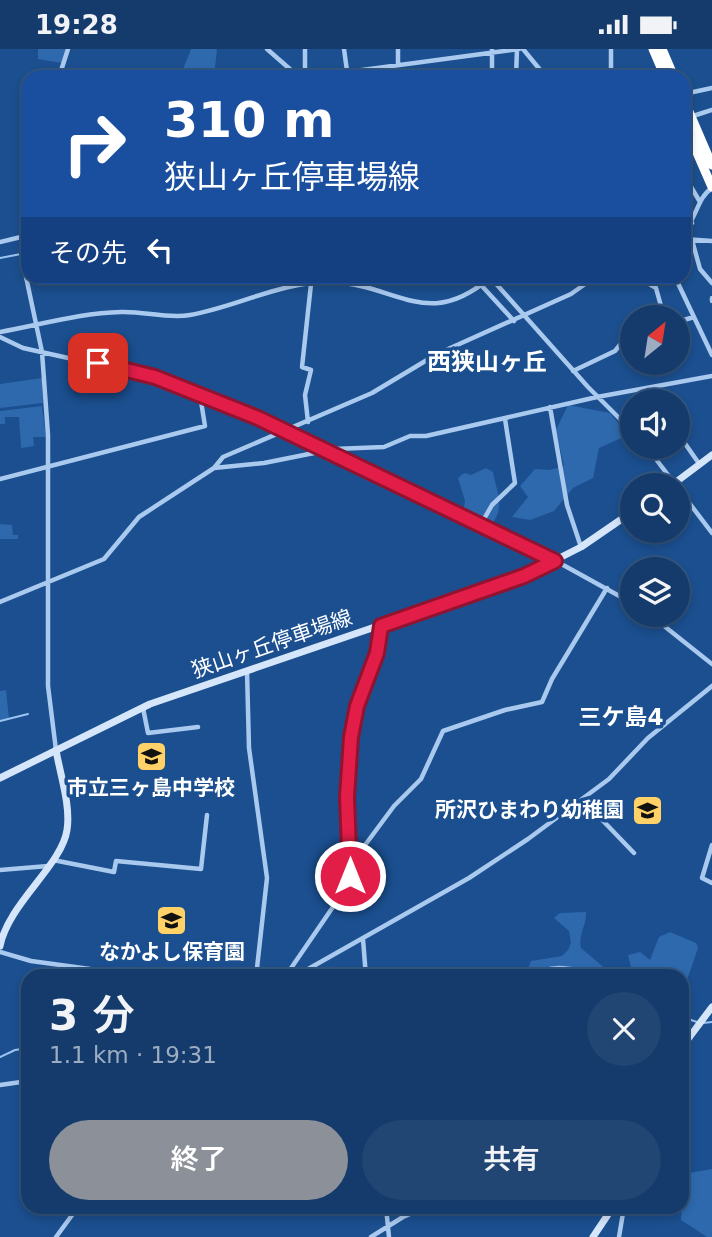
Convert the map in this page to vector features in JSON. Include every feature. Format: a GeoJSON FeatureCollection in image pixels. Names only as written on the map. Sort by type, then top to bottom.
{"type":"FeatureCollection","features":[{"type":"Feature","properties":{"kind":"highway"},"geometry":{"type":"LineString","coordinates":[[653,49],[662,70]]}},
{"type":"Feature","properties":{"kind":"highway"},"geometry":{"type":"LineString","coordinates":[[662,49],[671,70]]}},
{"type":"Feature","properties":{"kind":"highway"},"geometry":{"type":"LineString","coordinates":[[691,126],[712,165]]}},
{"type":"Feature","properties":{"kind":"highway"},"geometry":{"type":"LineString","coordinates":[[691,128],[712,188]]}},
{"type":"Feature","properties":{"kind":"main road"},"geometry":{"type":"LineString","coordinates":[[688,473],[712,455]]}},
{"type":"Feature","properties":{"kind":"main road","name":"狭山ヶ丘停車場線"},"geometry":{"type":"LineString","coordinates":[[0,778],[143,706],[524,576],[581,547],[620,520]]}},
{"type":"Feature","properties":{"kind":"main road"},"geometry":{"type":"LineString","coordinates":[[0,946],[8,923],[50,863],[67,830],[57,750]]}},
{"type":"Feature","properties":{"kind":"main road"},"geometry":{"type":"LineString","coordinates":[[689,1037],[712,1007]]}},
{"type":"Feature","properties":{"kind":"main road"},"geometry":{"type":"LineString","coordinates":[[593,1237],[608,1214]]}},
{"type":"Feature","properties":{"kind":"street"},"geometry":{"type":"LineString","coordinates":[[61,70],[68,49]]}},
{"type":"Feature","properties":{"kind":"street"},"geometry":{"type":"LineString","coordinates":[[267,49],[291,70]]}},
{"type":"Feature","properties":{"kind":"street"},"geometry":{"type":"LineString","coordinates":[[305,49],[307,70]]}},
{"type":"Feature","properties":{"kind":"street"},"geometry":{"type":"LineString","coordinates":[[344,49],[347,70]]}},
{"type":"Feature","properties":{"kind":"street"},"geometry":{"type":"LineString","coordinates":[[398,49],[398,70]]}},
{"type":"Feature","properties":{"kind":"street"},"geometry":{"type":"LineString","coordinates":[[354,70],[520,49]]}},
{"type":"Feature","properties":{"kind":"street"},"geometry":{"type":"LineString","coordinates":[[517,70],[520,49]]}},
{"type":"Feature","properties":{"kind":"street"},"geometry":{"type":"LineString","coordinates":[[520,49],[540,70]]}},
{"type":"Feature","properties":{"kind":"street"},"geometry":{"type":"LineString","coordinates":[[611,49],[611,70]]}},
{"type":"Feature","properties":{"kind":"street"},"geometry":{"type":"LineString","coordinates":[[492,51],[492,70]]}},
{"type":"Feature","properties":{"kind":"street"},"geometry":{"type":"LineString","coordinates":[[691,92],[712,88]]}},
{"type":"Feature","properties":{"kind":"street"},"geometry":{"type":"LineString","coordinates":[[691,119],[712,110]]}},
{"type":"Feature","properties":{"kind":"street"},"geometry":{"type":"LineString","coordinates":[[691,186],[701,202]]}},
{"type":"Feature","properties":{"kind":"street"},"geometry":{"type":"LineString","coordinates":[[692,223],[701,202],[712,188]]}},
{"type":"Feature","properties":{"kind":"street"},"geometry":{"type":"LineString","coordinates":[[0,242],[21,237]]}},
{"type":"Feature","properties":{"kind":"street"},"geometry":{"type":"LineString","coordinates":[[712,241],[692,240],[700,269],[712,283]]}},
{"type":"Feature","properties":{"kind":"street"},"geometry":{"type":"LineString","coordinates":[[27,284],[42,352],[50,467],[47,583],[50,711],[57,750]]}},
{"type":"Feature","properties":{"kind":"street"},"geometry":{"type":"LineString","coordinates":[[0,335],[50,320],[116,312],[189,315],[311,284],[302,367],[311,370],[305,395],[308,422]]}},
{"type":"Feature","properties":{"kind":"street"},"geometry":{"type":"LineString","coordinates":[[342,284],[429,304],[457,299],[481,285],[514,321]]}},
{"type":"Feature","properties":{"kind":"street"},"geometry":{"type":"LineString","coordinates":[[496,284],[573,371],[620,419]]}},
{"type":"Feature","properties":{"kind":"street"},"geometry":{"type":"LineString","coordinates":[[0,603],[104,559],[139,517],[214,468],[223,457],[287,432],[372,393],[437,354],[526,316],[585,284]]}},
{"type":"Feature","properties":{"kind":"street"},"geometry":{"type":"LineString","coordinates":[[649,284],[656,288],[661,305]]}},
{"type":"Feature","properties":{"kind":"street"},"geometry":{"type":"LineString","coordinates":[[678,284],[712,355]]}},
{"type":"Feature","properties":{"kind":"street"},"geometry":{"type":"LineString","coordinates":[[690,318],[694,317]]}},
{"type":"Feature","properties":{"kind":"street"},"geometry":{"type":"LineString","coordinates":[[0,335],[11,344],[135,371],[200,394],[287,432],[321,451],[555,561],[620,596]]}},
{"type":"Feature","properties":{"kind":"street"},"geometry":{"type":"LineString","coordinates":[[573,371],[615,351],[620,345]]}},
{"type":"Feature","properties":{"kind":"street"},"geometry":{"type":"LineString","coordinates":[[214,468],[264,463],[321,451],[384,447],[410,436],[426,436],[597,397],[712,376]]}},
{"type":"Feature","properties":{"kind":"street"},"geometry":{"type":"LineString","coordinates":[[0,478],[205,426],[200,394]]}},
{"type":"Feature","properties":{"kind":"street"},"geometry":{"type":"LineString","coordinates":[[550,407],[567,505],[581,547]]}},
{"type":"Feature","properties":{"kind":"street"},"geometry":{"type":"LineString","coordinates":[[480,526],[492,505],[515,482],[505,419]]}},
{"type":"Feature","properties":{"kind":"street"},"geometry":{"type":"LineString","coordinates":[[690,452],[699,465]]}},
{"type":"Feature","properties":{"kind":"street"},"geometry":{"type":"LineString","coordinates":[[690,505],[712,533]]}},
{"type":"Feature","properties":{"kind":"street"},"geometry":{"type":"LineString","coordinates":[[351,864],[394,806],[422,779],[443,731],[505,710],[542,702],[552,679],[607,588]]}},
{"type":"Feature","properties":{"kind":"street"},"geometry":{"type":"LineString","coordinates":[[291,969],[346,891],[351,864],[347,797],[352,729],[377,653],[381,626]]}},
{"type":"Feature","properties":{"kind":"street"},"geometry":{"type":"LineString","coordinates":[[665,627],[712,664]]}},
{"type":"Feature","properties":{"kind":"street"},"geometry":{"type":"LineString","coordinates":[[247,671],[249,748],[267,878],[257,969]]}},
{"type":"Feature","properties":{"kind":"street"},"geometry":{"type":"LineString","coordinates":[[309,969],[498,860],[609,779],[672,717],[712,686]]}},
{"type":"Feature","properties":{"kind":"street"},"geometry":{"type":"LineString","coordinates":[[143,706],[148,733],[198,727]]}},
{"type":"Feature","properties":{"kind":"street"},"geometry":{"type":"LineString","coordinates":[[582,799],[634,853]]}},
{"type":"Feature","properties":{"kind":"street"},"geometry":{"type":"LineString","coordinates":[[0,870],[50,863],[114,873],[116,861],[201,869],[207,815]]}},
{"type":"Feature","properties":{"kind":"street"},"geometry":{"type":"LineString","coordinates":[[712,845],[702,878],[712,883]]}},
{"type":"Feature","properties":{"kind":"street"},"geometry":{"type":"LineString","coordinates":[[363,939],[365,969]]}},
{"type":"Feature","properties":{"kind":"street"},"geometry":{"type":"LineString","coordinates":[[0,952],[31,961],[90,969]]}},
{"type":"Feature","properties":{"kind":"street"},"geometry":{"type":"LineString","coordinates":[[0,1085],[21,1082]]}},
{"type":"Feature","properties":{"kind":"street"},"geometry":{"type":"LineString","coordinates":[[56,1237],[73,1214]]}},
{"type":"Feature","properties":{"kind":"street"},"geometry":{"type":"LineString","coordinates":[[387,1214],[390,1237]]}},
{"type":"Feature","properties":{"kind":"street"},"geometry":{"type":"LineString","coordinates":[[371,1237],[410,1214]]}},
{"type":"Feature","properties":{"kind":"street"},"geometry":{"type":"LineString","coordinates":[[619,1237],[623,1214]]}},
{"type":"Feature","properties":{"kind":"shaded area"},"geometry":{"type":"Polygon","coordinates":[[[38,49],[66,49],[62,63],[38,59],[38,49]]]}},
{"type":"Feature","properties":{"kind":"shaded area"},"geometry":{"type":"Polygon","coordinates":[[[191,49],[217,49],[215,70],[183,70],[191,49]]]}},
{"type":"Feature","properties":{"kind":"shaded area"},"geometry":{"type":"Polygon","coordinates":[[[42,378],[43,403],[0,408],[0,384],[42,378]]]}},
{"type":"Feature","properties":{"kind":"shaded area"},"geometry":{"type":"Polygon","coordinates":[[[568,405],[610,413],[620,425],[620,439],[599,448],[593,478],[573,488],[554,511],[530,520],[512,517],[528,497],[520,486],[535,469],[550,470],[564,466],[556,430],[568,405]]]}},
{"type":"Feature","properties":{"kind":"shaded area"},"geometry":{"type":"Polygon","coordinates":[[[42,406],[46,437],[33,437],[34,446],[21,448],[19,417],[5,417],[5,424],[0,424],[0,411],[42,406]]]}},
{"type":"Feature","properties":{"kind":"shaded area"},"geometry":{"type":"Polygon","coordinates":[[[486,468],[493,472],[499,500],[498,513],[490,526],[463,513],[465,501],[458,478],[464,473],[471,475],[486,468]]]}},
{"type":"Feature","properties":{"kind":"shaded area"},"geometry":{"type":"Polygon","coordinates":[[[0,524],[12,525],[13,535],[18,535],[18,539],[0,539],[0,524]]]}},
{"type":"Feature","properties":{"kind":"shaded area"},"geometry":{"type":"Polygon","coordinates":[[[6,690],[9,719],[0,721],[0,691],[6,690]]]}},
{"type":"Feature","properties":{"kind":"shaded area"},"geometry":{"type":"Polygon","coordinates":[[[586,912],[581,948],[606,969],[528,969],[531,961],[562,956],[568,950],[571,943],[569,931],[554,918],[560,913],[586,912]]]}},
{"type":"Feature","properties":{"kind":"shaded area"},"geometry":{"type":"Polygon","coordinates":[[[670,932],[696,943],[698,948],[689,974],[689,969],[631,969],[628,955],[640,952],[650,960],[659,937],[670,932]]]}},
{"type":"Feature","properties":{"kind":"shaded area"},"geometry":{"type":"Polygon","coordinates":[[[712,1169],[712,1237],[707,1237],[681,1220],[681,1214],[689,1214],[689,1173],[712,1169]]]}},
{"type":"Feature","properties":{"kind":"waterway"},"geometry":{"type":"LineString","coordinates":[[0,258],[21,254]]}},
{"type":"Feature","properties":{"kind":"waterway"},"geometry":{"type":"LineString","coordinates":[[0,721],[28,714]]}},
{"type":"Feature","properties":{"kind":"waterway"},"geometry":{"type":"LineString","coordinates":[[544,969],[576,969]]}},
{"type":"Feature","properties":{"kind":"waterway"},"geometry":{"type":"LineString","coordinates":[[689,1019],[697,1022]]}},
{"type":"Feature","properties":{"kind":"waterway"},"geometry":{"type":"LineString","coordinates":[[703,1023],[712,1022]]}},
{"type":"Feature","properties":{"kind":"waterway"},"geometry":{"type":"LineString","coordinates":[[0,1057],[21,1049]]}},
{"type":"Feature","properties":{"kind":"place","name":"市立三ヶ島中学校"},"geometry":{"type":"Point","coordinates":[151,756]}},
{"type":"Feature","properties":{"kind":"place","name":"所沢ひまわり幼稚園"},"geometry":{"type":"Point","coordinates":[647,810]}},
{"type":"Feature","properties":{"kind":"place","name":"なかよし保育園"},"geometry":{"type":"Point","coordinates":[172,920]}},
{"type":"Feature","properties":{"kind":"district","name":"西狭山ヶ丘"},"geometry":{"type":"Point","coordinates":[487,362]}},
{"type":"Feature","properties":{"kind":"district","name":"三ケ島4"},"geometry":{"type":"Point","coordinates":[621,717]}},
{"type":"Feature","properties":{"kind":"route"},"geometry":{"type":"LineString","coordinates":[[98,363],[155,377],[258,418],[321,451],[555,561],[524,576],[381,626],[377,653],[353,720],[347,797],[350,876]]}}]}
